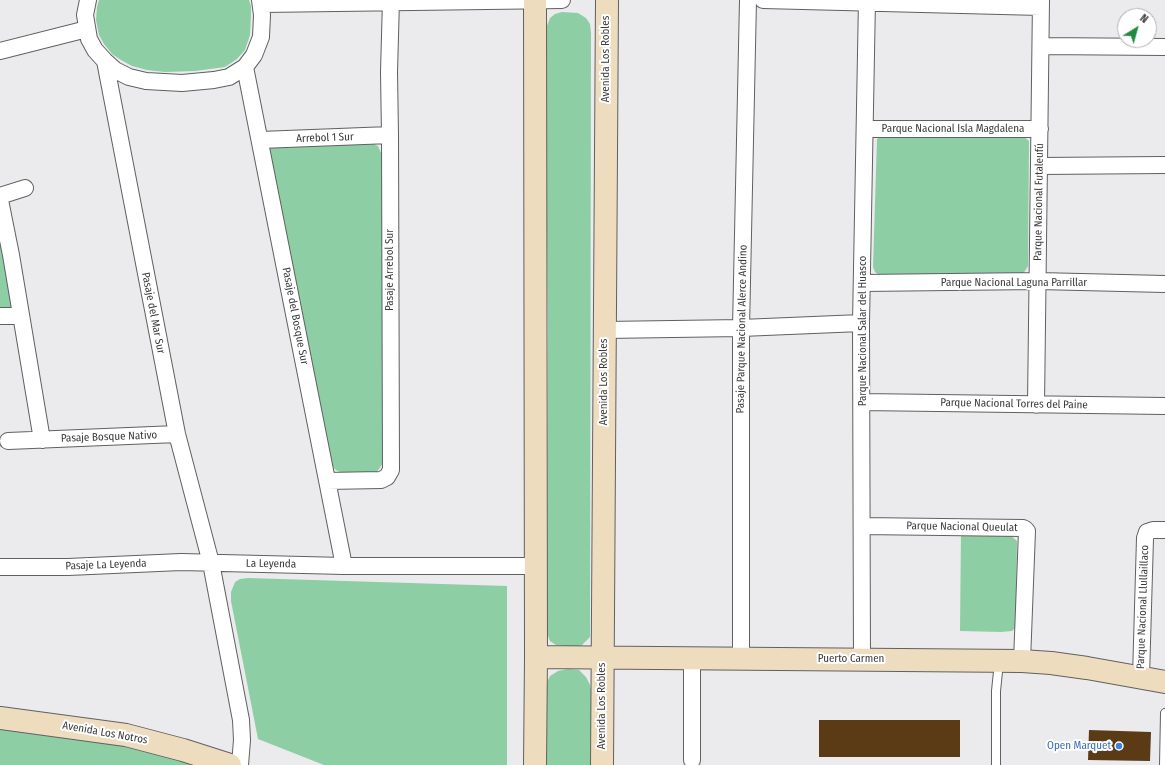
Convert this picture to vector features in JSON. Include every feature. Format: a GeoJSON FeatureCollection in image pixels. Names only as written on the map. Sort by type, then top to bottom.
{"type":"FeatureCollection","features":[{"type":"Feature","properties":{"kind":"street"},"geometry":{"type":"LineString","coordinates":[[88,0],[85,15],[89,39],[95,50],[105,62],[115,70],[129,77],[146,81],[165,82],[196,82],[214,80],[229,77],[245,67],[254,55],[261,37],[261,2],[562,0]]}},
{"type":"Feature","properties":{"kind":"street"},"geometry":{"type":"LineString","coordinates":[[535,0],[535,765]]}},
{"type":"Feature","properties":{"kind":"street","name":"Avenida Los Robles"},"geometry":{"type":"LineString","coordinates":[[602,765],[607,0]]}},
{"type":"Feature","properties":{"kind":"street","name":"Pasaje Parque Nacional Alerce Andino"},"geometry":{"type":"LineString","coordinates":[[741,658],[741,328],[748,0]]}},
{"type":"Feature","properties":{"kind":"street"},"geometry":{"type":"LineString","coordinates":[[763,0],[1041,3]]}},
{"type":"Feature","properties":{"kind":"street","name":"Pasaje Arrebol Sur"},"geometry":{"type":"LineString","coordinates":[[327,481],[381,480],[387,477],[391,470],[389,72],[391,1]]}},
{"type":"Feature","properties":{"kind":"street","name":"Parque Nacional Salar del Huasco"},"geometry":{"type":"LineString","coordinates":[[862,660],[861,323],[866,129],[867,1]]}},
{"type":"Feature","properties":{"kind":"street","name":"Parque Nacional Futaleufú"},"geometry":{"type":"LineString","coordinates":[[1036,405],[1041,3]]}},
{"type":"Feature","properties":{"kind":"street"},"geometry":{"type":"LineString","coordinates":[[0,51],[87,29]]}},
{"type":"Feature","properties":{"kind":"street"},"geometry":{"type":"LineString","coordinates":[[1041,46],[1165,47]]}},
{"type":"Feature","properties":{"kind":"street","name":"Pasaje del Mar Sur"},"geometry":{"type":"LineString","coordinates":[[105,62],[177,434],[211,563]]}},
{"type":"Feature","properties":{"kind":"street","name":"Pasaje del Bosque Sur"},"geometry":{"type":"LineString","coordinates":[[245,67],[344,566]]}},
{"type":"Feature","properties":{"kind":"street","name":"Parque Nacional Isla Magdalena"},"geometry":{"type":"LineString","coordinates":[[866,129],[1040,129]]}},
{"type":"Feature","properties":{"kind":"street","name":"Arrebol 1 Sur"},"geometry":{"type":"LineString","coordinates":[[260,140],[390,135]]}},
{"type":"Feature","properties":{"kind":"street"},"geometry":{"type":"LineString","coordinates":[[1039,166],[1165,166]]}},
{"type":"Feature","properties":{"kind":"street"},"geometry":{"type":"LineString","coordinates":[[0,196],[26,188]]}},
{"type":"Feature","properties":{"kind":"street"},"geometry":{"type":"LineString","coordinates":[[0,200],[12,256],[42,440]]}},
{"type":"Feature","properties":{"kind":"street","name":"Parque Nacional Laguna Parrillar"},"geometry":{"type":"LineString","coordinates":[[862,283],[1038,282],[1165,284]]}},
{"type":"Feature","properties":{"kind":"street"},"geometry":{"type":"LineString","coordinates":[[0,316],[21,316]]}},
{"type":"Feature","properties":{"kind":"street"},"geometry":{"type":"LineString","coordinates":[[604,330],[741,328],[861,323]]}},
{"type":"Feature","properties":{"kind":"street","name":"Parque Nacional Torres del Paine"},"geometry":{"type":"LineString","coordinates":[[862,402],[1165,406]]}},
{"type":"Feature","properties":{"kind":"street","name":"Pasaje Bosque Nativo"},"geometry":{"type":"LineString","coordinates":[[8,441],[177,434]]}},
{"type":"Feature","properties":{"kind":"street","name":"Parque Nacional Queulat"},"geometry":{"type":"LineString","coordinates":[[862,526],[1025,529],[1027,531],[1022,661]]}},
{"type":"Feature","properties":{"kind":"street","name":"Parque Nacional Llullaillaco"},"geometry":{"type":"LineString","coordinates":[[1141,677],[1145,538],[1147,532],[1153,530],[1165,530]]}},
{"type":"Feature","properties":{"kind":"street","name":"Pasaje La Leyenda"},"geometry":{"type":"LineString","coordinates":[[0,567],[68,567],[181,562],[211,563]]}},
{"type":"Feature","properties":{"kind":"street"},"geometry":{"type":"LineString","coordinates":[[211,563],[241,720],[242,740],[240,765]]}},
{"type":"Feature","properties":{"kind":"street","name":"La Leyenda"},"geometry":{"type":"LineString","coordinates":[[211,563],[344,566],[535,566]]}},
{"type":"Feature","properties":{"kind":"street","name":"Puerto Carmen"},"geometry":{"type":"LineString","coordinates":[[536,657],[1022,661],[1087,668],[1165,682]]}},
{"type":"Feature","properties":{"kind":"street"},"geometry":{"type":"LineString","coordinates":[[692,658],[692,760]]}},
{"type":"Feature","properties":{"kind":"street","name":"Avenida Los Notros"},"geometry":{"type":"LineString","coordinates":[[0,718],[126,735],[183,750],[230,765]]}},
{"type":"Feature","properties":{"kind":"lane"},"geometry":{"type":"LineString","coordinates":[[996,765],[996,691],[999,661]]}},
{"type":"Feature","properties":{"kind":"lane"},"geometry":{"type":"LineString","coordinates":[[1164,765],[1165,713]]}},
{"type":"Feature","properties":{"kind":"green space"},"geometry":{"type":"Polygon","coordinates":[[[99,0],[249,0],[251,6],[250,35],[245,50],[237,59],[225,67],[195,71],[165,72],[147,70],[132,66],[121,60],[112,54],[104,44],[99,35],[96,20],[99,0]]]}},
{"type":"Feature","properties":{"kind":"green space"},"geometry":{"type":"Polygon","coordinates":[[[562,12],[578,13],[586,18],[590,24],[591,33],[590,637],[581,646],[574,647],[556,645],[550,641],[547,633],[548,331],[545,31],[550,18],[555,14],[562,12]]]}},
{"type":"Feature","properties":{"kind":"green space"},"geometry":{"type":"Polygon","coordinates":[[[1021,134],[1029,141],[1028,266],[1023,274],[879,275],[875,272],[873,267],[877,139],[881,136],[1021,134]]]}},
{"type":"Feature","properties":{"kind":"green space"},"geometry":{"type":"Polygon","coordinates":[[[372,143],[378,146],[382,155],[385,460],[375,473],[342,473],[331,465],[268,150],[271,146],[372,143]]]}},
{"type":"Feature","properties":{"kind":"green space"},"geometry":{"type":"Polygon","coordinates":[[[0,230],[12,306],[9,310],[0,310],[0,230]]]}},
{"type":"Feature","properties":{"kind":"green space"},"geometry":{"type":"Polygon","coordinates":[[[961,532],[1009,534],[1017,541],[1016,623],[1015,628],[1012,631],[960,631],[961,532]]]}},
{"type":"Feature","properties":{"kind":"green space"},"geometry":{"type":"Polygon","coordinates":[[[248,578],[507,586],[507,765],[324,765],[258,739],[231,601],[231,592],[235,582],[240,579],[248,578]]]}},
{"type":"Feature","properties":{"kind":"green space"},"geometry":{"type":"Polygon","coordinates":[[[568,669],[579,670],[586,677],[590,685],[592,695],[590,765],[546,765],[547,682],[550,676],[558,671],[568,669]]]}},
{"type":"Feature","properties":{"kind":"green space"},"geometry":{"type":"Polygon","coordinates":[[[0,727],[84,738],[137,748],[198,765],[0,765],[0,727]]]}},
{"type":"Feature","properties":{"kind":"building"},"geometry":{"type":"Polygon","coordinates":[[[819,720],[960,720],[960,757],[819,757],[819,720]]]}},
{"type":"Feature","properties":{"kind":"building","name":"Open Marquet"},"geometry":{"type":"Polygon","coordinates":[[[1089,730],[1151,732],[1150,761],[1088,760],[1089,730]]]}},
{"type":"Feature","properties":{"kind":"place","name":"Open Marquet"},"geometry":{"type":"Point","coordinates":[1119,746]}}]}
